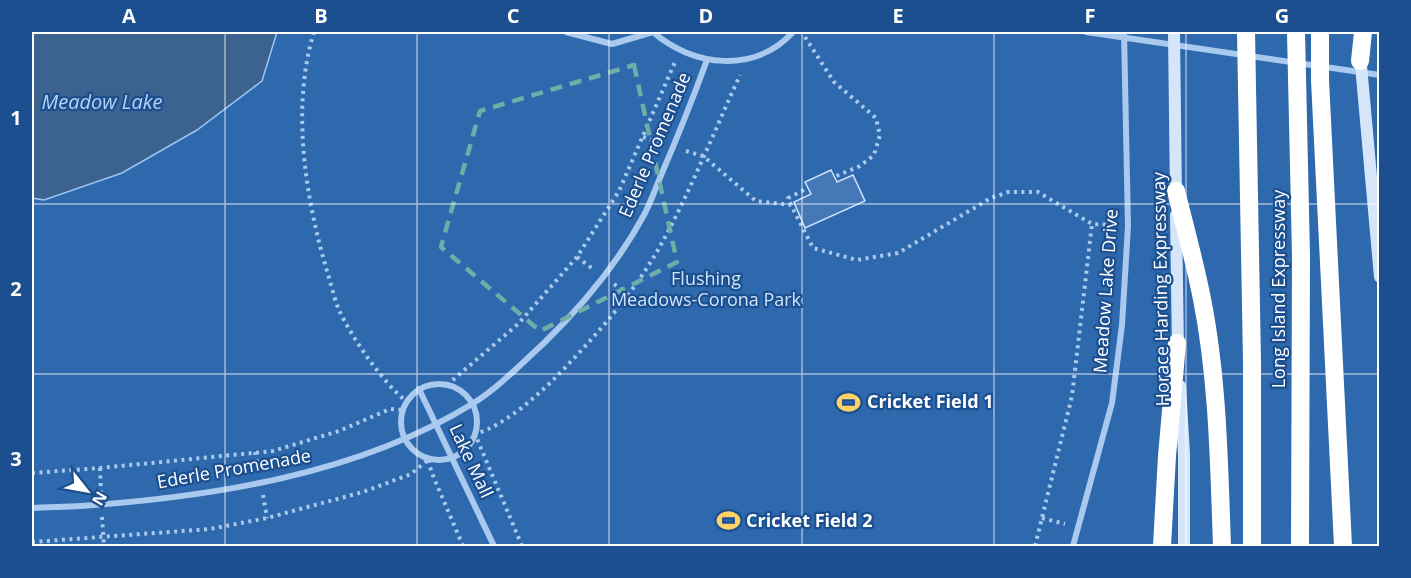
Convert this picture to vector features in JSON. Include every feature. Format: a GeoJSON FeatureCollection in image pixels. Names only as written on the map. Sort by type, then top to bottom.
{"type":"FeatureCollection","features":[{"type":"Feature","properties":{"kind":"highway","name":"Long Island Expressway"},"geometry":{"type":"LineString","coordinates":[[1246,32],[1252,362],[1252,546]]}},
{"type":"Feature","properties":{"kind":"highway","name":"Long Island Expressway"},"geometry":{"type":"LineString","coordinates":[[1296,32],[1301,256],[1300,546]]}},
{"type":"Feature","properties":{"kind":"highway"},"geometry":{"type":"LineString","coordinates":[[1320,32],[1320,80],[1343,546]]}},
{"type":"Feature","properties":{"kind":"highway"},"geometry":{"type":"LineString","coordinates":[[1360,61],[1361,32]]}},
{"type":"Feature","properties":{"kind":"highway"},"geometry":{"type":"LineString","coordinates":[[1176,191],[1202,299],[1210,350],[1218,436],[1222,546]]}},
{"type":"Feature","properties":{"kind":"highway"},"geometry":{"type":"LineString","coordinates":[[1162,546],[1177,343]]}},
{"type":"Feature","properties":{"kind":"main road","name":"Horace Harding Expressway"},"geometry":{"type":"LineString","coordinates":[[1174,32],[1177,343],[1184,454],[1184,546]]}},
{"type":"Feature","properties":{"kind":"main road"},"geometry":{"type":"LineString","coordinates":[[1360,61],[1380,277]]}},
{"type":"Feature","properties":{"kind":"street"},"geometry":{"type":"LineString","coordinates":[[566,32],[612,44],[653,32],[679,51],[707,60],[735,61],[763,54],[793,32]]}},
{"type":"Feature","properties":{"kind":"street"},"geometry":{"type":"LineString","coordinates":[[1086,32],[1380,75]]}},
{"type":"Feature","properties":{"kind":"street","name":"Meadow Lake Drive"},"geometry":{"type":"LineString","coordinates":[[1073,546],[1112,403],[1122,325],[1128,226],[1124,32]]}},
{"type":"Feature","properties":{"kind":"street","name":"Ederle Promenade"},"geometry":{"type":"LineString","coordinates":[[32,508],[83,506],[176,496],[262,483],[341,464],[405,440],[473,404],[524,362],[564,324],[610,269],[644,214],[707,60]]}},
{"type":"Feature","properties":{"kind":"street"},"geometry":{"type":"LineString","coordinates":[[429,385],[447,385],[465,394],[473,404],[477,416],[475,434],[464,451],[453,458],[441,461],[429,459],[418,454],[405,440],[400,422],[402,410],[419,389],[429,385]]}},
{"type":"Feature","properties":{"kind":"street","name":"Lake Mall"},"geometry":{"type":"LineString","coordinates":[[419,389],[494,546]]}},
{"type":"Feature","properties":{"kind":"path"},"geometry":{"type":"LineString","coordinates":[[314,32],[302,93],[304,162],[316,232],[339,310],[387,384],[407,402]]}},
{"type":"Feature","properties":{"kind":"path"},"geometry":{"type":"LineString","coordinates":[[801,32],[834,82],[876,118],[880,135],[874,155],[860,166],[834,177]]}},
{"type":"Feature","properties":{"kind":"path"},"geometry":{"type":"LineString","coordinates":[[447,385],[518,324],[577,257],[619,191],[679,51]]}},
{"type":"Feature","properties":{"kind":"path"},"geometry":{"type":"LineString","coordinates":[[643,137],[703,156],[756,201],[791,205]]}},
{"type":"Feature","properties":{"kind":"path"},"geometry":{"type":"LineString","coordinates":[[808,188],[788,198],[813,248],[857,260],[898,253],[991,198],[1008,192],[1038,192],[1092,224],[1128,226]]}},
{"type":"Feature","properties":{"kind":"path"},"geometry":{"type":"LineString","coordinates":[[1035,546],[1072,396],[1092,224]]}},
{"type":"Feature","properties":{"kind":"path"},"geometry":{"type":"LineString","coordinates":[[32,473],[273,451],[339,431],[390,409],[402,410]]}},
{"type":"Feature","properties":{"kind":"path"},"geometry":{"type":"LineString","coordinates":[[475,434],[522,546]]}},
{"type":"Feature","properties":{"kind":"path"},"geometry":{"type":"LineString","coordinates":[[32,542],[210,529],[267,518],[363,492],[411,474],[429,459]]}},
{"type":"Feature","properties":{"kind":"path"},"geometry":{"type":"LineString","coordinates":[[429,459],[431,471],[463,546]]}},
{"type":"Feature","properties":{"kind":"path"},"geometry":{"type":"LineString","coordinates":[[1042,518],[1079,528]]}},
{"type":"Feature","properties":{"kind":"highlighted area"},"geometry":{"type":"Polygon","coordinates":[[[634,65],[677,262],[540,331],[441,247],[480,111],[634,65]]]}},
{"type":"Feature","properties":{"kind":"green space","name":"Flushing Meadows-Corona Park"},"geometry":{"type":"Polygon","coordinates":[[[32,32],[1379,32],[1379,546],[32,546],[32,32]]]}},
{"type":"Feature","properties":{"kind":"water","name":"Meadow Lake"},"geometry":{"type":"Polygon","coordinates":[[[32,32],[277,32],[262,81],[197,130],[122,173],[44,200],[32,198],[32,32]]]}},
{"type":"Feature","properties":{"kind":"building"},"geometry":{"type":"Polygon","coordinates":[[[831,170],[837,182],[853,175],[865,201],[805,228],[794,202],[811,194],[805,182],[831,170]]]}},
{"type":"Feature","properties":{"kind":"place","name":"Cricket Field 1"},"geometry":{"type":"Point","coordinates":[849,402]}},
{"type":"Feature","properties":{"kind":"place","name":"Cricket Field 2"},"geometry":{"type":"Point","coordinates":[728,521]}}]}
